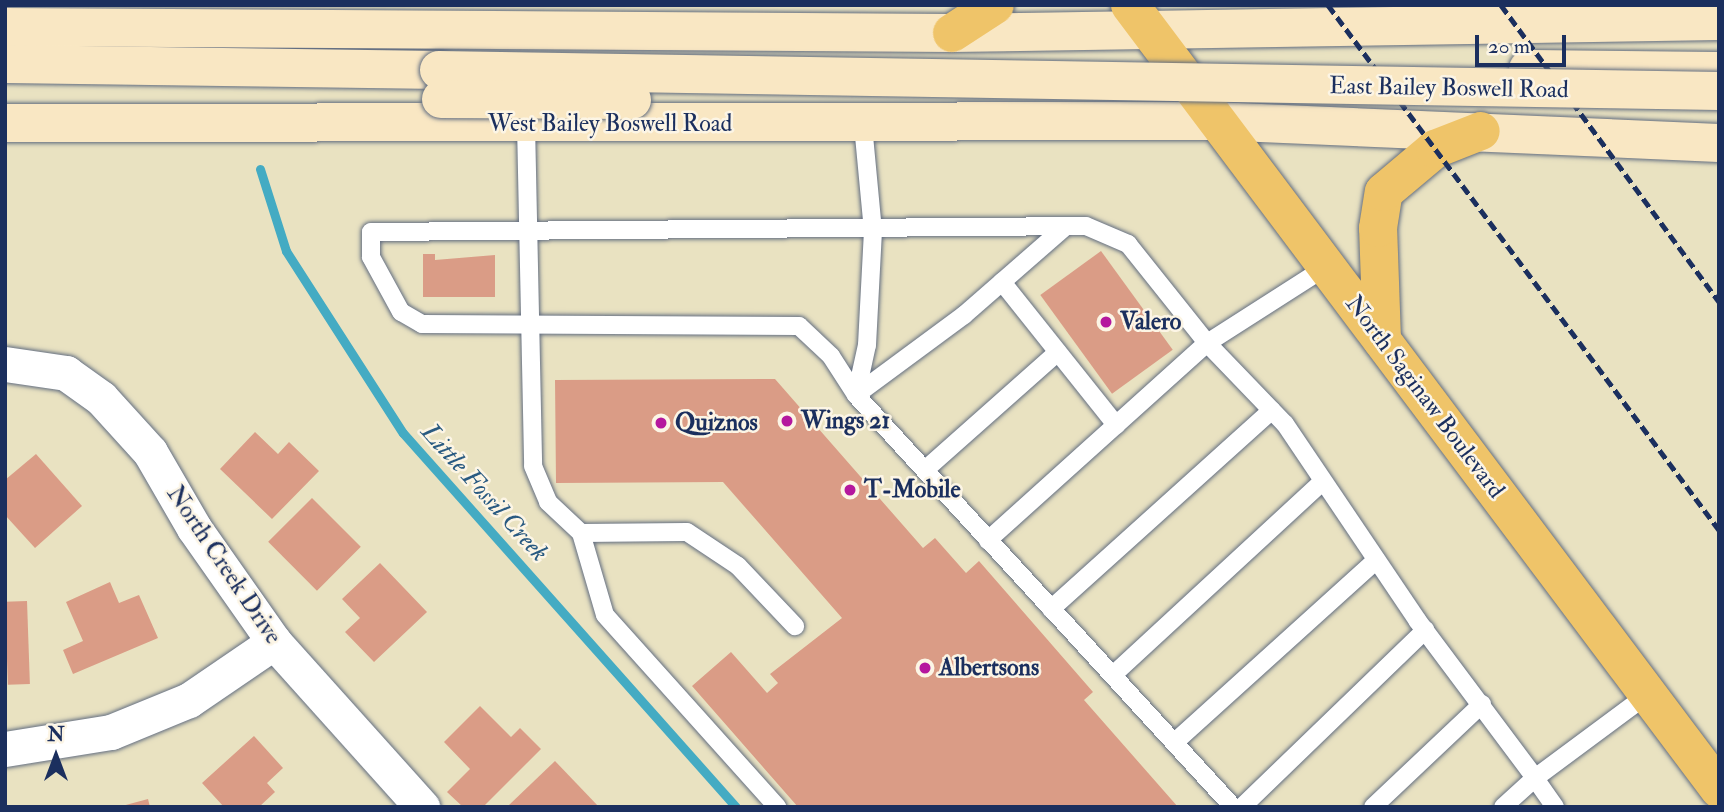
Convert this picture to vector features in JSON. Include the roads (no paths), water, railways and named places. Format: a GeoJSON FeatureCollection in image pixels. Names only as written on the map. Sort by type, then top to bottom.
{"type":"FeatureCollection","features":[{"type":"Feature","properties":{"kind":"main road"},"geometry":{"type":"LineString","coordinates":[[952,33],[995,5]]}},
{"type":"Feature","properties":{"kind":"main road"},"geometry":{"type":"LineString","coordinates":[[5,27],[502,17],[952,33],[1138,16],[1719,21]]}},
{"type":"Feature","properties":{"kind":"main road","name":"North Saginaw Boulevard"},"geometry":{"type":"LineString","coordinates":[[1138,16],[1199,105],[1382,340],[1719,789]]}},
{"type":"Feature","properties":{"kind":"main road"},"geometry":{"type":"LineString","coordinates":[[952,33],[1007,124]]}},
{"type":"Feature","properties":{"kind":"main road","name":"West Bailey Boswell Road"},"geometry":{"type":"LineString","coordinates":[[5,64],[440,84],[1199,105]]}},
{"type":"Feature","properties":{"kind":"main road"},"geometry":{"type":"LineString","coordinates":[[1199,105],[1222,87],[1265,68],[1719,71]]}},
{"type":"Feature","properties":{"kind":"main road","name":"West Bailey Boswell Road"},"geometry":{"type":"LineString","coordinates":[[5,99],[440,84]]}},
{"type":"Feature","properties":{"kind":"main road","name":"East Bailey Boswell Road"},"geometry":{"type":"LineString","coordinates":[[1199,105],[1719,91]]}},
{"type":"Feature","properties":{"kind":"main road","name":"West Bailey Boswell Road"},"geometry":{"type":"LineString","coordinates":[[5,123],[1007,124],[1199,105]]}},
{"type":"Feature","properties":{"kind":"main road","name":"East Bailey Boswell Road"},"geometry":{"type":"LineString","coordinates":[[1199,105],[1719,111]]}},
{"type":"Feature","properties":{"kind":"main road","name":"East Bailey Boswell Road"},"geometry":{"type":"LineString","coordinates":[[1199,105],[1481,131],[1719,143]]}},
{"type":"Feature","properties":{"kind":"main road"},"geometry":{"type":"LineString","coordinates":[[1382,340],[1378,228],[1384,192],[1434,149],[1481,131]]}},
{"type":"Feature","properties":{"kind":"street","name":"North Creek Drive"},"geometry":{"type":"LineString","coordinates":[[5,364],[66,373],[101,398],[150,452],[194,528],[274,642],[422,807]]}},
{"type":"Feature","properties":{"kind":"street"},"geometry":{"type":"LineString","coordinates":[[5,749],[111,732],[189,700],[274,642]]}},
{"type":"Feature","properties":{"kind":"lane"},"geometry":{"type":"LineString","coordinates":[[526,124],[533,321],[533,466],[548,502],[581,533],[605,615],[778,807]]}},
{"type":"Feature","properties":{"kind":"lane"},"geometry":{"type":"LineString","coordinates":[[856,395],[867,345],[873,231],[863,125]]}},
{"type":"Feature","properties":{"kind":"lane"},"geometry":{"type":"LineString","coordinates":[[1233,807],[1176,741],[1051,609],[856,395],[831,356],[799,326],[533,321],[422,324],[401,312],[371,257],[371,232],[873,231],[1086,226],[1128,244],[1207,343],[1272,411],[1324,481],[1425,631],[1482,704],[1555,807]]}},
{"type":"Feature","properties":{"kind":"lane"},"geometry":{"type":"LineString","coordinates":[[856,395],[1002,282],[1065,227]]}},
{"type":"Feature","properties":{"kind":"lane"},"geometry":{"type":"LineString","coordinates":[[988,540],[1207,343],[1326,267]]}},
{"type":"Feature","properties":{"kind":"lane"},"geometry":{"type":"LineString","coordinates":[[1002,282],[1116,425]]}},
{"type":"Feature","properties":{"kind":"lane"},"geometry":{"type":"LineString","coordinates":[[926,469],[1058,352]]}},
{"type":"Feature","properties":{"kind":"lane"},"geometry":{"type":"LineString","coordinates":[[1051,609],[1272,411]]}},
{"type":"Feature","properties":{"kind":"lane"},"geometry":{"type":"LineString","coordinates":[[1114,674],[1324,481]]}},
{"type":"Feature","properties":{"kind":"lane"},"geometry":{"type":"LineString","coordinates":[[581,533],[687,531],[738,566],[794,626]]}},
{"type":"Feature","properties":{"kind":"lane"},"geometry":{"type":"LineString","coordinates":[[1176,741],[1376,560]]}},
{"type":"Feature","properties":{"kind":"lane"},"geometry":{"type":"LineString","coordinates":[[1242,807],[1425,631]]}},
{"type":"Feature","properties":{"kind":"lane"},"geometry":{"type":"LineString","coordinates":[[1503,807],[1535,778],[1648,694]]}},
{"type":"Feature","properties":{"kind":"lane"},"geometry":{"type":"LineString","coordinates":[[1373,807],[1482,704]]}},
{"type":"Feature","properties":{"kind":"waterway","name":"Little Fossil Creek"},"geometry":{"type":"LineString","coordinates":[[260,169],[286,251],[403,433],[736,807]]}},
{"type":"Feature","properties":{"kind":"railway"},"geometry":{"type":"LineString","coordinates":[[1328,5],[1719,530]]}},
{"type":"Feature","properties":{"kind":"railway"},"geometry":{"type":"LineString","coordinates":[[1501,5],[1719,302]]}},
{"type":"Feature","properties":{"kind":"place","name":"Valero"},"geometry":{"type":"Point","coordinates":[1106,322]}},
{"type":"Feature","properties":{"kind":"place","name":"Wings 21"},"geometry":{"type":"Point","coordinates":[787,421]}},
{"type":"Feature","properties":{"kind":"place","name":"Quiznos"},"geometry":{"type":"Point","coordinates":[661,423]}},
{"type":"Feature","properties":{"kind":"place","name":"T-Mobile"},"geometry":{"type":"Point","coordinates":[850,490]}},
{"type":"Feature","properties":{"kind":"place","name":"Albertsons"},"geometry":{"type":"Point","coordinates":[925,668]}}]}
